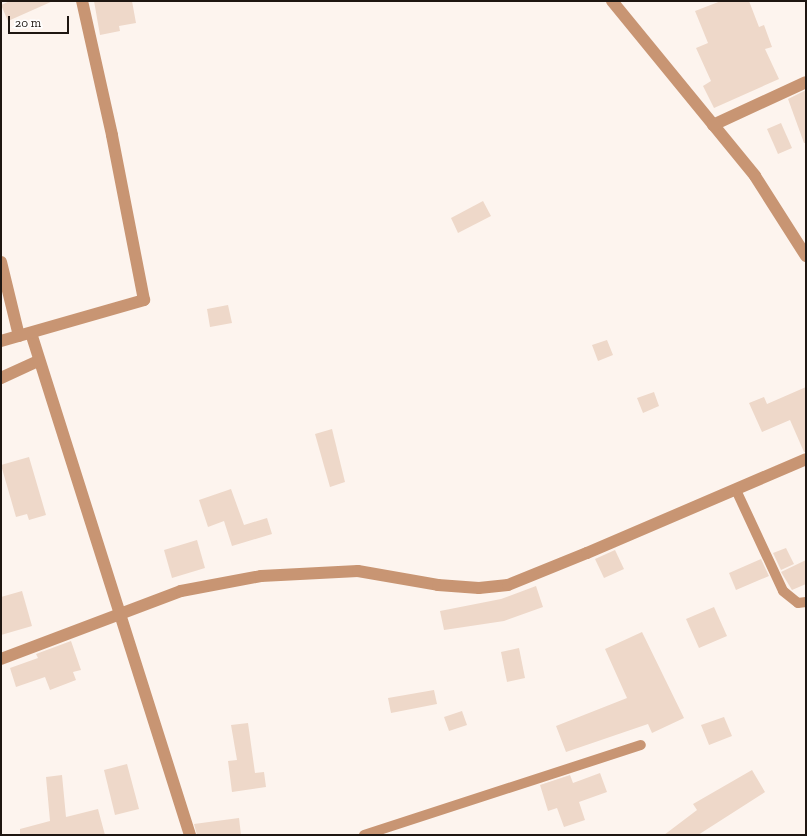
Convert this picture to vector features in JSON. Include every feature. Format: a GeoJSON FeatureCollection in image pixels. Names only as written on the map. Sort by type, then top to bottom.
{"type":"FeatureCollection","features":[{"type":"Feature","properties":{"kind":"street"},"geometry":{"type":"LineString","coordinates":[[1,341],[144,300],[112,135],[82,1]]}},
{"type":"Feature","properties":{"kind":"street"},"geometry":{"type":"LineString","coordinates":[[612,1],[755,176],[806,256]]}},
{"type":"Feature","properties":{"kind":"street"},"geometry":{"type":"LineString","coordinates":[[714,125],[806,82]]}},
{"type":"Feature","properties":{"kind":"street"},"geometry":{"type":"LineString","coordinates":[[1,262],[19,336]]}},
{"type":"Feature","properties":{"kind":"street"},"geometry":{"type":"LineString","coordinates":[[31,333],[38,360],[190,835]]}},
{"type":"Feature","properties":{"kind":"street"},"geometry":{"type":"LineString","coordinates":[[1,378],[38,360]]}},
{"type":"Feature","properties":{"kind":"street"},"geometry":{"type":"LineString","coordinates":[[1,659],[120,613],[181,592],[261,576],[358,571],[438,585],[479,588],[508,584],[736,490],[806,459]]}},
{"type":"Feature","properties":{"kind":"lane"},"geometry":{"type":"LineString","coordinates":[[736,490],[783,591],[798,603],[806,602]]}},
{"type":"Feature","properties":{"kind":"lane"},"geometry":{"type":"LineString","coordinates":[[364,835],[641,745]]}},
{"type":"Feature","properties":{"kind":"building"},"geometry":{"type":"Polygon","coordinates":[[[10,1],[53,1],[8,21],[1,5],[10,1]]]}},
{"type":"Feature","properties":{"kind":"building"},"geometry":{"type":"Polygon","coordinates":[[[94,1],[132,1],[136,23],[119,26],[120,31],[100,35],[94,1]]]}},
{"type":"Feature","properties":{"kind":"building"},"geometry":{"type":"Polygon","coordinates":[[[721,1],[749,1],[759,27],[764,25],[772,47],[765,49],[779,79],[714,108],[703,86],[711,81],[696,48],[708,43],[695,11],[721,1]]]}},
{"type":"Feature","properties":{"kind":"building"},"geometry":{"type":"Polygon","coordinates":[[[806,90],[806,143],[804,143],[788,99],[806,90]]]}},
{"type":"Feature","properties":{"kind":"building"},"geometry":{"type":"Polygon","coordinates":[[[781,123],[792,148],[778,154],[767,129],[781,123]]]}},
{"type":"Feature","properties":{"kind":"building"},"geometry":{"type":"Polygon","coordinates":[[[483,201],[491,216],[458,233],[451,218],[483,201]]]}},
{"type":"Feature","properties":{"kind":"building"},"geometry":{"type":"Polygon","coordinates":[[[228,305],[232,323],[210,327],[207,309],[228,305]]]}},
{"type":"Feature","properties":{"kind":"building"},"geometry":{"type":"Polygon","coordinates":[[[607,340],[613,355],[598,361],[592,345],[607,340]]]}},
{"type":"Feature","properties":{"kind":"building"},"geometry":{"type":"Polygon","coordinates":[[[806,387],[806,452],[804,452],[790,420],[762,432],[749,403],[764,397],[767,404],[806,387]]]}},
{"type":"Feature","properties":{"kind":"building"},"geometry":{"type":"Polygon","coordinates":[[[654,392],[659,406],[643,413],[637,398],[654,392]]]}},
{"type":"Feature","properties":{"kind":"building"},"geometry":{"type":"Polygon","coordinates":[[[332,429],[345,482],[330,487],[315,434],[332,429]]]}},
{"type":"Feature","properties":{"kind":"building"},"geometry":{"type":"Polygon","coordinates":[[[29,457],[46,515],[29,520],[27,514],[16,517],[1,465],[29,457]]]}},
{"type":"Feature","properties":{"kind":"building"},"geometry":{"type":"Polygon","coordinates":[[[231,489],[244,525],[267,518],[272,534],[232,546],[224,521],[208,527],[199,500],[231,489]]]}},
{"type":"Feature","properties":{"kind":"building"},"geometry":{"type":"Polygon","coordinates":[[[197,540],[205,568],[172,578],[164,550],[197,540]]]}},
{"type":"Feature","properties":{"kind":"building"},"geometry":{"type":"Polygon","coordinates":[[[786,548],[794,564],[781,570],[773,553],[786,548]]]}},
{"type":"Feature","properties":{"kind":"building"},"geometry":{"type":"Polygon","coordinates":[[[615,550],[624,569],[604,578],[595,559],[615,550]]]}},
{"type":"Feature","properties":{"kind":"building"},"geometry":{"type":"Polygon","coordinates":[[[761,559],[769,576],[736,590],[729,573],[761,559]]]}},
{"type":"Feature","properties":{"kind":"building"},"geometry":{"type":"Polygon","coordinates":[[[806,560],[806,584],[792,590],[781,572],[806,560]]]}},
{"type":"Feature","properties":{"kind":"building"},"geometry":{"type":"Polygon","coordinates":[[[536,586],[543,607],[504,621],[444,630],[440,611],[501,599],[536,586]]]}},
{"type":"Feature","properties":{"kind":"building"},"geometry":{"type":"Polygon","coordinates":[[[22,591],[32,626],[1,635],[1,597],[22,591]]]}},
{"type":"Feature","properties":{"kind":"building"},"geometry":{"type":"Polygon","coordinates":[[[714,607],[727,636],[699,648],[686,619],[714,607]]]}},
{"type":"Feature","properties":{"kind":"building"},"geometry":{"type":"Polygon","coordinates":[[[642,632],[684,718],[652,733],[648,724],[566,752],[556,726],[627,698],[605,649],[642,632]]]}},
{"type":"Feature","properties":{"kind":"building"},"geometry":{"type":"Polygon","coordinates":[[[71,641],[81,670],[73,672],[76,680],[50,690],[45,677],[16,687],[10,668],[38,658],[36,654],[71,641]]]}},
{"type":"Feature","properties":{"kind":"building"},"geometry":{"type":"Polygon","coordinates":[[[519,648],[525,678],[507,682],[501,652],[519,648]]]}},
{"type":"Feature","properties":{"kind":"building"},"geometry":{"type":"Polygon","coordinates":[[[434,690],[437,704],[391,713],[388,698],[434,690]]]}},
{"type":"Feature","properties":{"kind":"building"},"geometry":{"type":"Polygon","coordinates":[[[462,711],[467,725],[449,731],[444,717],[462,711]]]}},
{"type":"Feature","properties":{"kind":"building"},"geometry":{"type":"Polygon","coordinates":[[[724,717],[732,736],[709,745],[701,725],[724,717]]]}},
{"type":"Feature","properties":{"kind":"building"},"geometry":{"type":"Polygon","coordinates":[[[248,723],[255,773],[264,772],[266,787],[232,792],[228,761],[237,760],[231,725],[248,723]]]}},
{"type":"Feature","properties":{"kind":"building"},"geometry":{"type":"Polygon","coordinates":[[[127,764],[139,809],[115,815],[104,770],[127,764]]]}},
{"type":"Feature","properties":{"kind":"building"},"geometry":{"type":"Polygon","coordinates":[[[752,770],[765,792],[698,835],[664,835],[697,810],[693,804],[752,770]]]}},
{"type":"Feature","properties":{"kind":"building"},"geometry":{"type":"Polygon","coordinates":[[[600,773],[607,792],[579,802],[585,820],[564,827],[557,808],[548,811],[540,785],[570,775],[573,783],[600,773]]]}},
{"type":"Feature","properties":{"kind":"building"},"geometry":{"type":"Polygon","coordinates":[[[62,775],[66,817],[98,809],[105,835],[20,835],[20,829],[50,821],[46,777],[62,775]]]}},
{"type":"Feature","properties":{"kind":"building"},"geometry":{"type":"Polygon","coordinates":[[[239,818],[241,835],[197,835],[194,824],[239,818]]]}}]}
